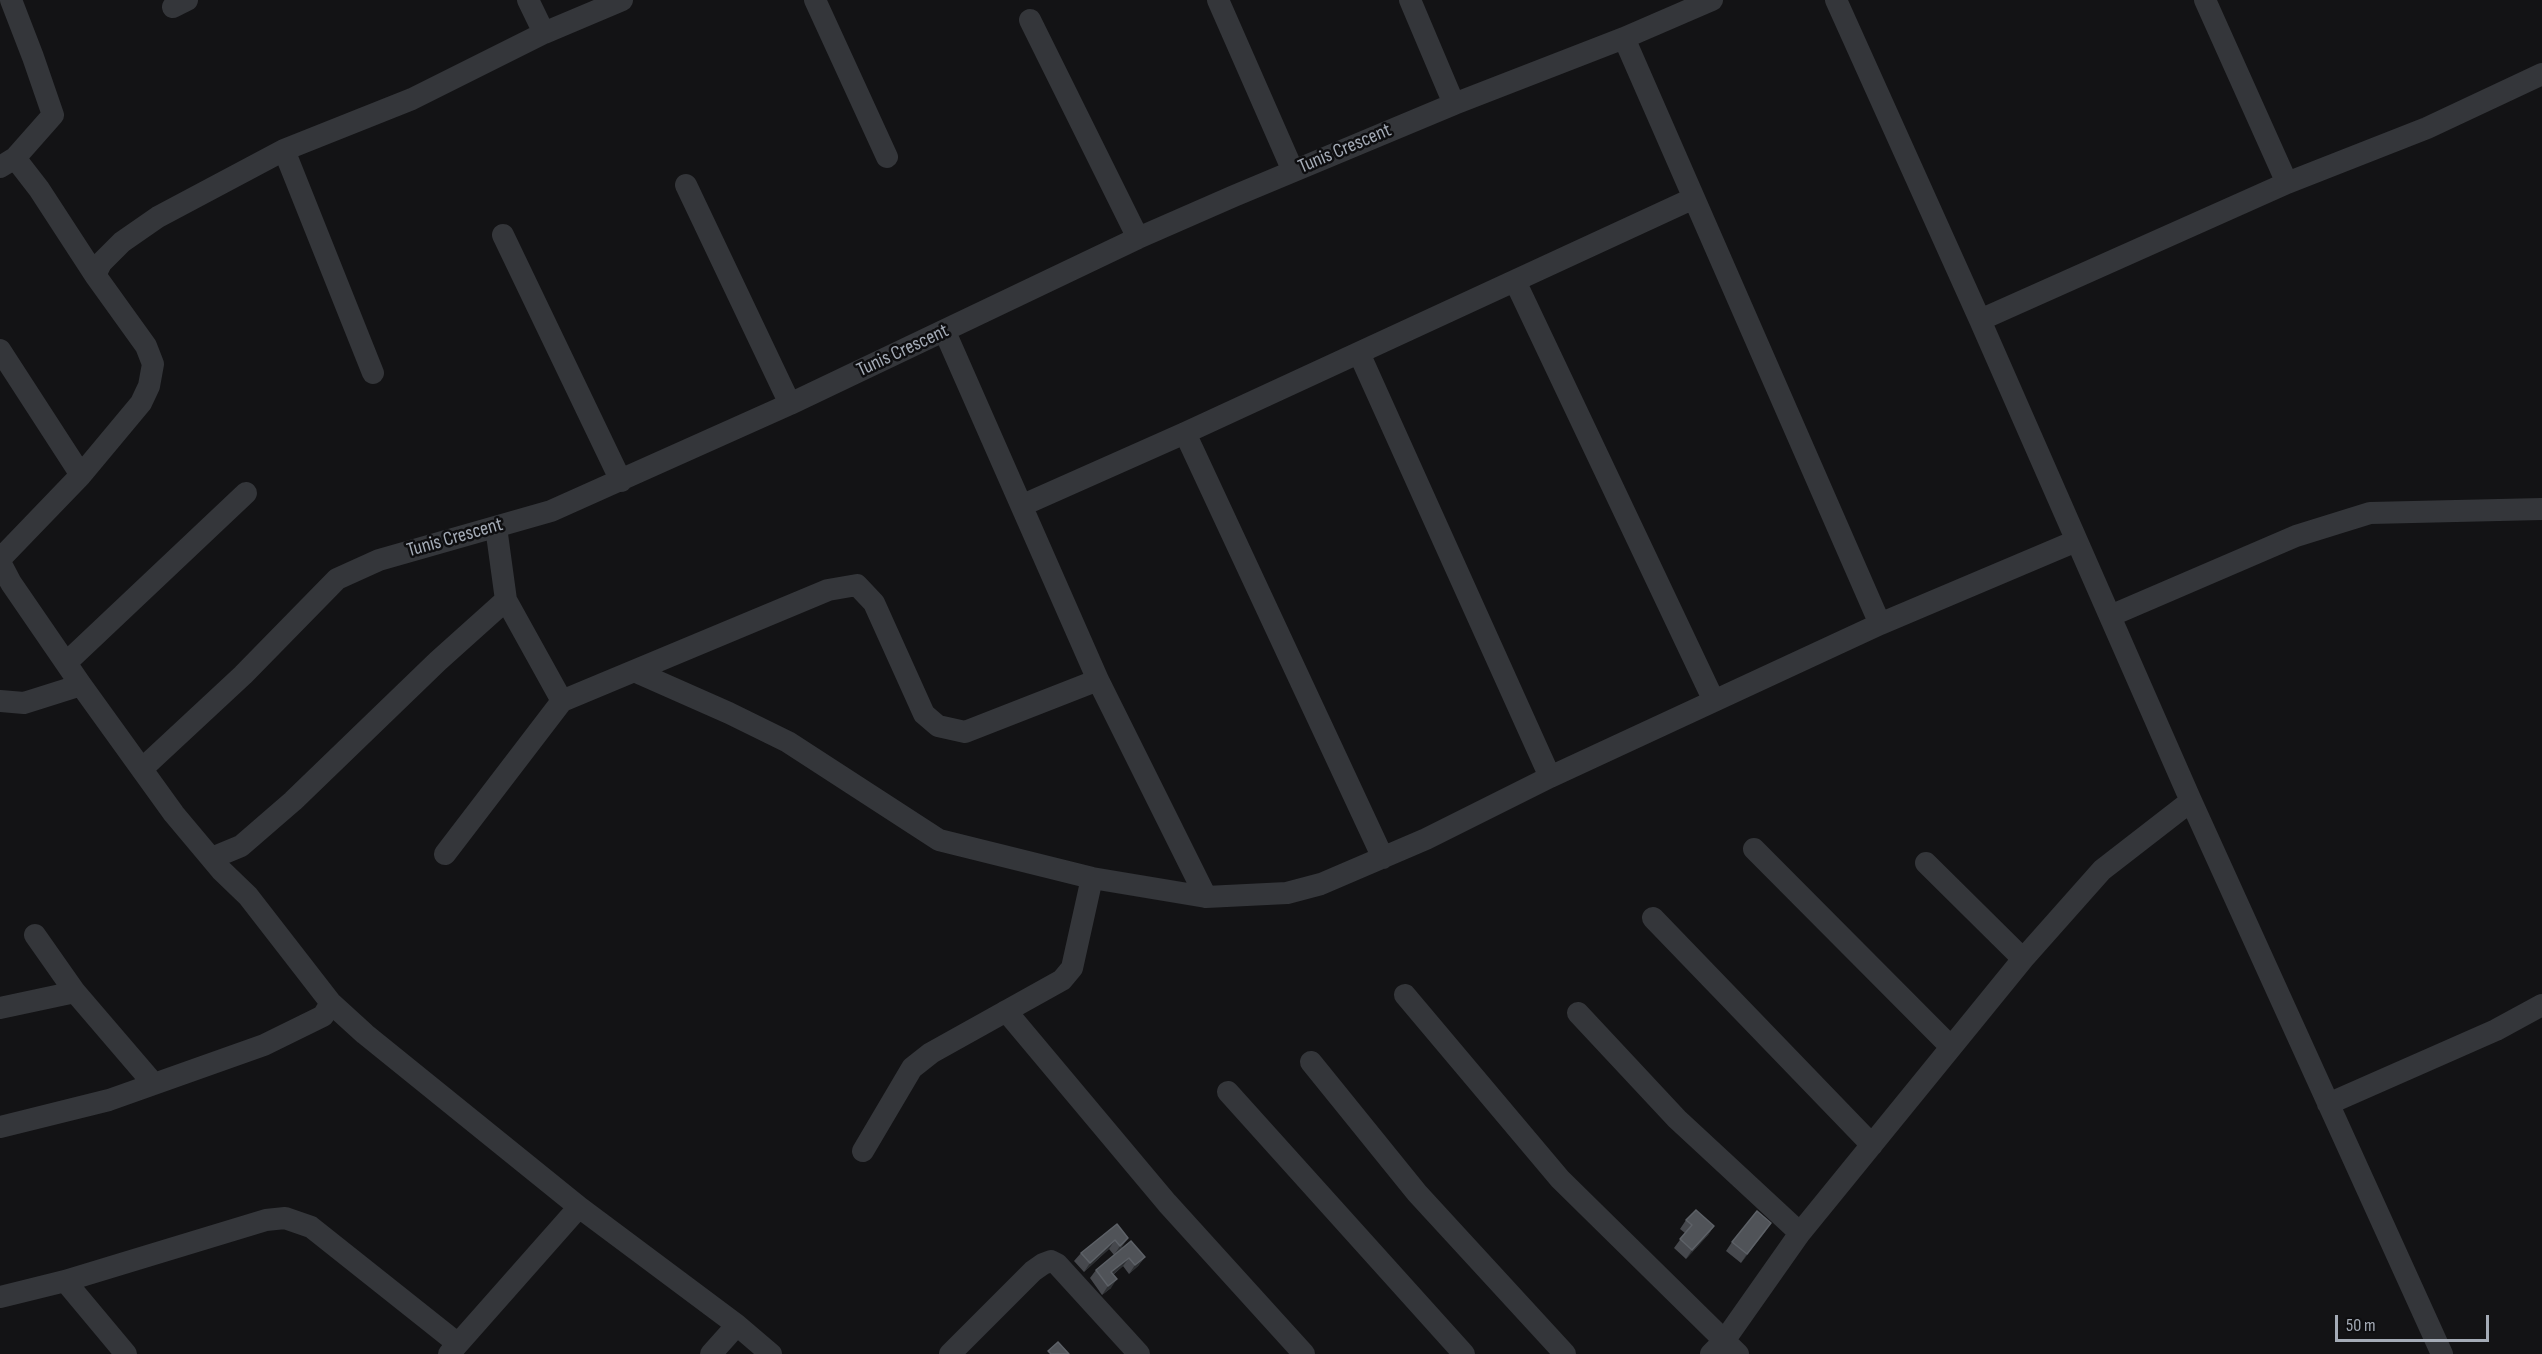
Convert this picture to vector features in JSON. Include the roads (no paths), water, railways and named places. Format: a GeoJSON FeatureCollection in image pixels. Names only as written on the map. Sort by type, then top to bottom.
{"type":"FeatureCollection","features":[{"type":"Feature","properties":{"kind":"street"},"geometry":{"type":"LineString","coordinates":[[11,0],[53,115],[7,162],[39,189],[95,275],[146,346],[153,364],[149,386],[141,403],[81,475],[0,561],[11,583],[126,750],[143,768],[174,814],[216,864],[248,896],[331,1003],[364,1034],[579,1208],[736,1325],[771,1354]]}},
{"type":"Feature","properties":{"kind":"street"},"geometry":{"type":"LineString","coordinates":[[528,0],[544,33]]}},
{"type":"Feature","properties":{"kind":"street"},"geometry":{"type":"LineString","coordinates":[[95,275],[101,263],[122,242],[158,217],[284,150],[412,99],[544,33],[622,0]]}},
{"type":"Feature","properties":{"kind":"street"},"geometry":{"type":"LineString","coordinates":[[815,0],[887,157]]}},
{"type":"Feature","properties":{"kind":"street"},"geometry":{"type":"LineString","coordinates":[[1218,0],[1293,171]]}},
{"type":"Feature","properties":{"kind":"street"},"geometry":{"type":"LineString","coordinates":[[1410,0],[1454,104]]}},
{"type":"Feature","properties":{"kind":"street","name":"Tunis Crescent"},"geometry":{"type":"LineString","coordinates":[[143,768],[243,675],[338,579],[379,560],[551,511],[945,332],[1138,238],[1454,104],[1624,38],[1712,0]]}},
{"type":"Feature","properties":{"kind":"street"},"geometry":{"type":"LineString","coordinates":[[1836,0],[1980,320],[2191,801],[2442,1354]]}},
{"type":"Feature","properties":{"kind":"street"},"geometry":{"type":"LineString","coordinates":[[2205,0],[2287,183]]}},
{"type":"Feature","properties":{"kind":"street"},"geometry":{"type":"LineString","coordinates":[[1030,20],[1138,238]]}},
{"type":"Feature","properties":{"kind":"street"},"geometry":{"type":"LineString","coordinates":[[1624,38],[1880,624]]}},
{"type":"Feature","properties":{"kind":"street"},"geometry":{"type":"LineString","coordinates":[[1980,320],[2287,183],[2427,128],[2542,74]]}},
{"type":"Feature","properties":{"kind":"street"},"geometry":{"type":"LineString","coordinates":[[284,150],[373,373]]}},
{"type":"Feature","properties":{"kind":"street"},"geometry":{"type":"LineString","coordinates":[[686,184],[790,404]]}},
{"type":"Feature","properties":{"kind":"street"},"geometry":{"type":"LineString","coordinates":[[1023,505],[1185,434],[1694,198]]}},
{"type":"Feature","properties":{"kind":"street"},"geometry":{"type":"LineString","coordinates":[[503,234],[621,481]]}},
{"type":"Feature","properties":{"kind":"street"},"geometry":{"type":"LineString","coordinates":[[1515,281],[1714,701]]}},
{"type":"Feature","properties":{"kind":"street"},"geometry":{"type":"LineString","coordinates":[[945,332],[1098,680],[1206,897]]}},
{"type":"Feature","properties":{"kind":"street"},"geometry":{"type":"LineString","coordinates":[[0,350],[81,475]]}},
{"type":"Feature","properties":{"kind":"street"},"geometry":{"type":"LineString","coordinates":[[1359,353],[1550,777]]}},
{"type":"Feature","properties":{"kind":"street"},"geometry":{"type":"LineString","coordinates":[[1185,434],[1383,858]]}},
{"type":"Feature","properties":{"kind":"street"},"geometry":{"type":"LineString","coordinates":[[66,663],[246,493]]}},
{"type":"Feature","properties":{"kind":"street"},"geometry":{"type":"LineString","coordinates":[[2110,616],[2296,536],[2370,513],[2542,509]]}},
{"type":"Feature","properties":{"kind":"street"},"geometry":{"type":"LineString","coordinates":[[496,527],[506,600],[562,701]]}},
{"type":"Feature","properties":{"kind":"street"},"geometry":{"type":"LineString","coordinates":[[634,671],[788,742],[939,840],[1092,878],[1206,897],[1287,893],[1321,884],[1426,839],[1550,777],[1880,624],[2076,541]]}},
{"type":"Feature","properties":{"kind":"street"},"geometry":{"type":"LineString","coordinates":[[445,854],[562,701],[828,590],[857,585],[874,603],[924,714],[938,726],[965,732],[1098,680]]}},
{"type":"Feature","properties":{"kind":"street"},"geometry":{"type":"LineString","coordinates":[[216,864],[241,846],[293,801],[438,661],[506,600]]}},
{"type":"Feature","properties":{"kind":"street"},"geometry":{"type":"LineString","coordinates":[[0,701],[24,703],[81,685]]}},
{"type":"Feature","properties":{"kind":"street"},"geometry":{"type":"LineString","coordinates":[[1405,995],[1560,1179],[1724,1350],[1800,1233],[2023,959],[2102,870],[2191,801]]}},
{"type":"Feature","properties":{"kind":"street"},"geometry":{"type":"LineString","coordinates":[[1754,849],[1951,1047]]}},
{"type":"Feature","properties":{"kind":"street"},"geometry":{"type":"LineString","coordinates":[[1926,863],[2023,959]]}},
{"type":"Feature","properties":{"kind":"street"},"geometry":{"type":"LineString","coordinates":[[863,1151],[912,1068],[931,1053],[1062,980],[1072,968],[1092,878]]}},
{"type":"Feature","properties":{"kind":"street"},"geometry":{"type":"LineString","coordinates":[[1653,918],[1872,1145]]}},
{"type":"Feature","properties":{"kind":"street"},"geometry":{"type":"LineString","coordinates":[[35,935],[75,992],[153,1083]]}},
{"type":"Feature","properties":{"kind":"street"},"geometry":{"type":"LineString","coordinates":[[0,1008],[75,992]]}},
{"type":"Feature","properties":{"kind":"street"},"geometry":{"type":"LineString","coordinates":[[0,1127],[109,1100],[264,1045],[323,1016],[331,1003]]}},
{"type":"Feature","properties":{"kind":"street"},"geometry":{"type":"LineString","coordinates":[[2328,1104],[2496,1030],[2542,1005]]}},
{"type":"Feature","properties":{"kind":"street"},"geometry":{"type":"LineString","coordinates":[[1006,1011],[1167,1203],[1304,1354]]}},
{"type":"Feature","properties":{"kind":"street"},"geometry":{"type":"LineString","coordinates":[[1578,1013],[1677,1119],[1800,1233]]}},
{"type":"Feature","properties":{"kind":"street"},"geometry":{"type":"LineString","coordinates":[[1311,1062],[1417,1193],[1565,1354]]}},
{"type":"Feature","properties":{"kind":"street"},"geometry":{"type":"LineString","coordinates":[[1227,1092],[1464,1354]]}},
{"type":"Feature","properties":{"kind":"street"},"geometry":{"type":"LineString","coordinates":[[0,1297],[65,1281],[188,1241],[266,1220],[285,1218],[311,1227],[453,1349],[579,1208]]}},
{"type":"Feature","properties":{"kind":"street"},"geometry":{"type":"LineString","coordinates":[[958,1351],[1034,1271],[1043,1264],[1051,1262],[1057,1264],[1139,1354]]}},
{"type":"Feature","properties":{"kind":"street"},"geometry":{"type":"LineString","coordinates":[[65,1281],[126,1354]]}},
{"type":"Feature","properties":{"kind":"street"},"geometry":{"type":"LineString","coordinates":[[711,1354],[736,1325]]}}]}
